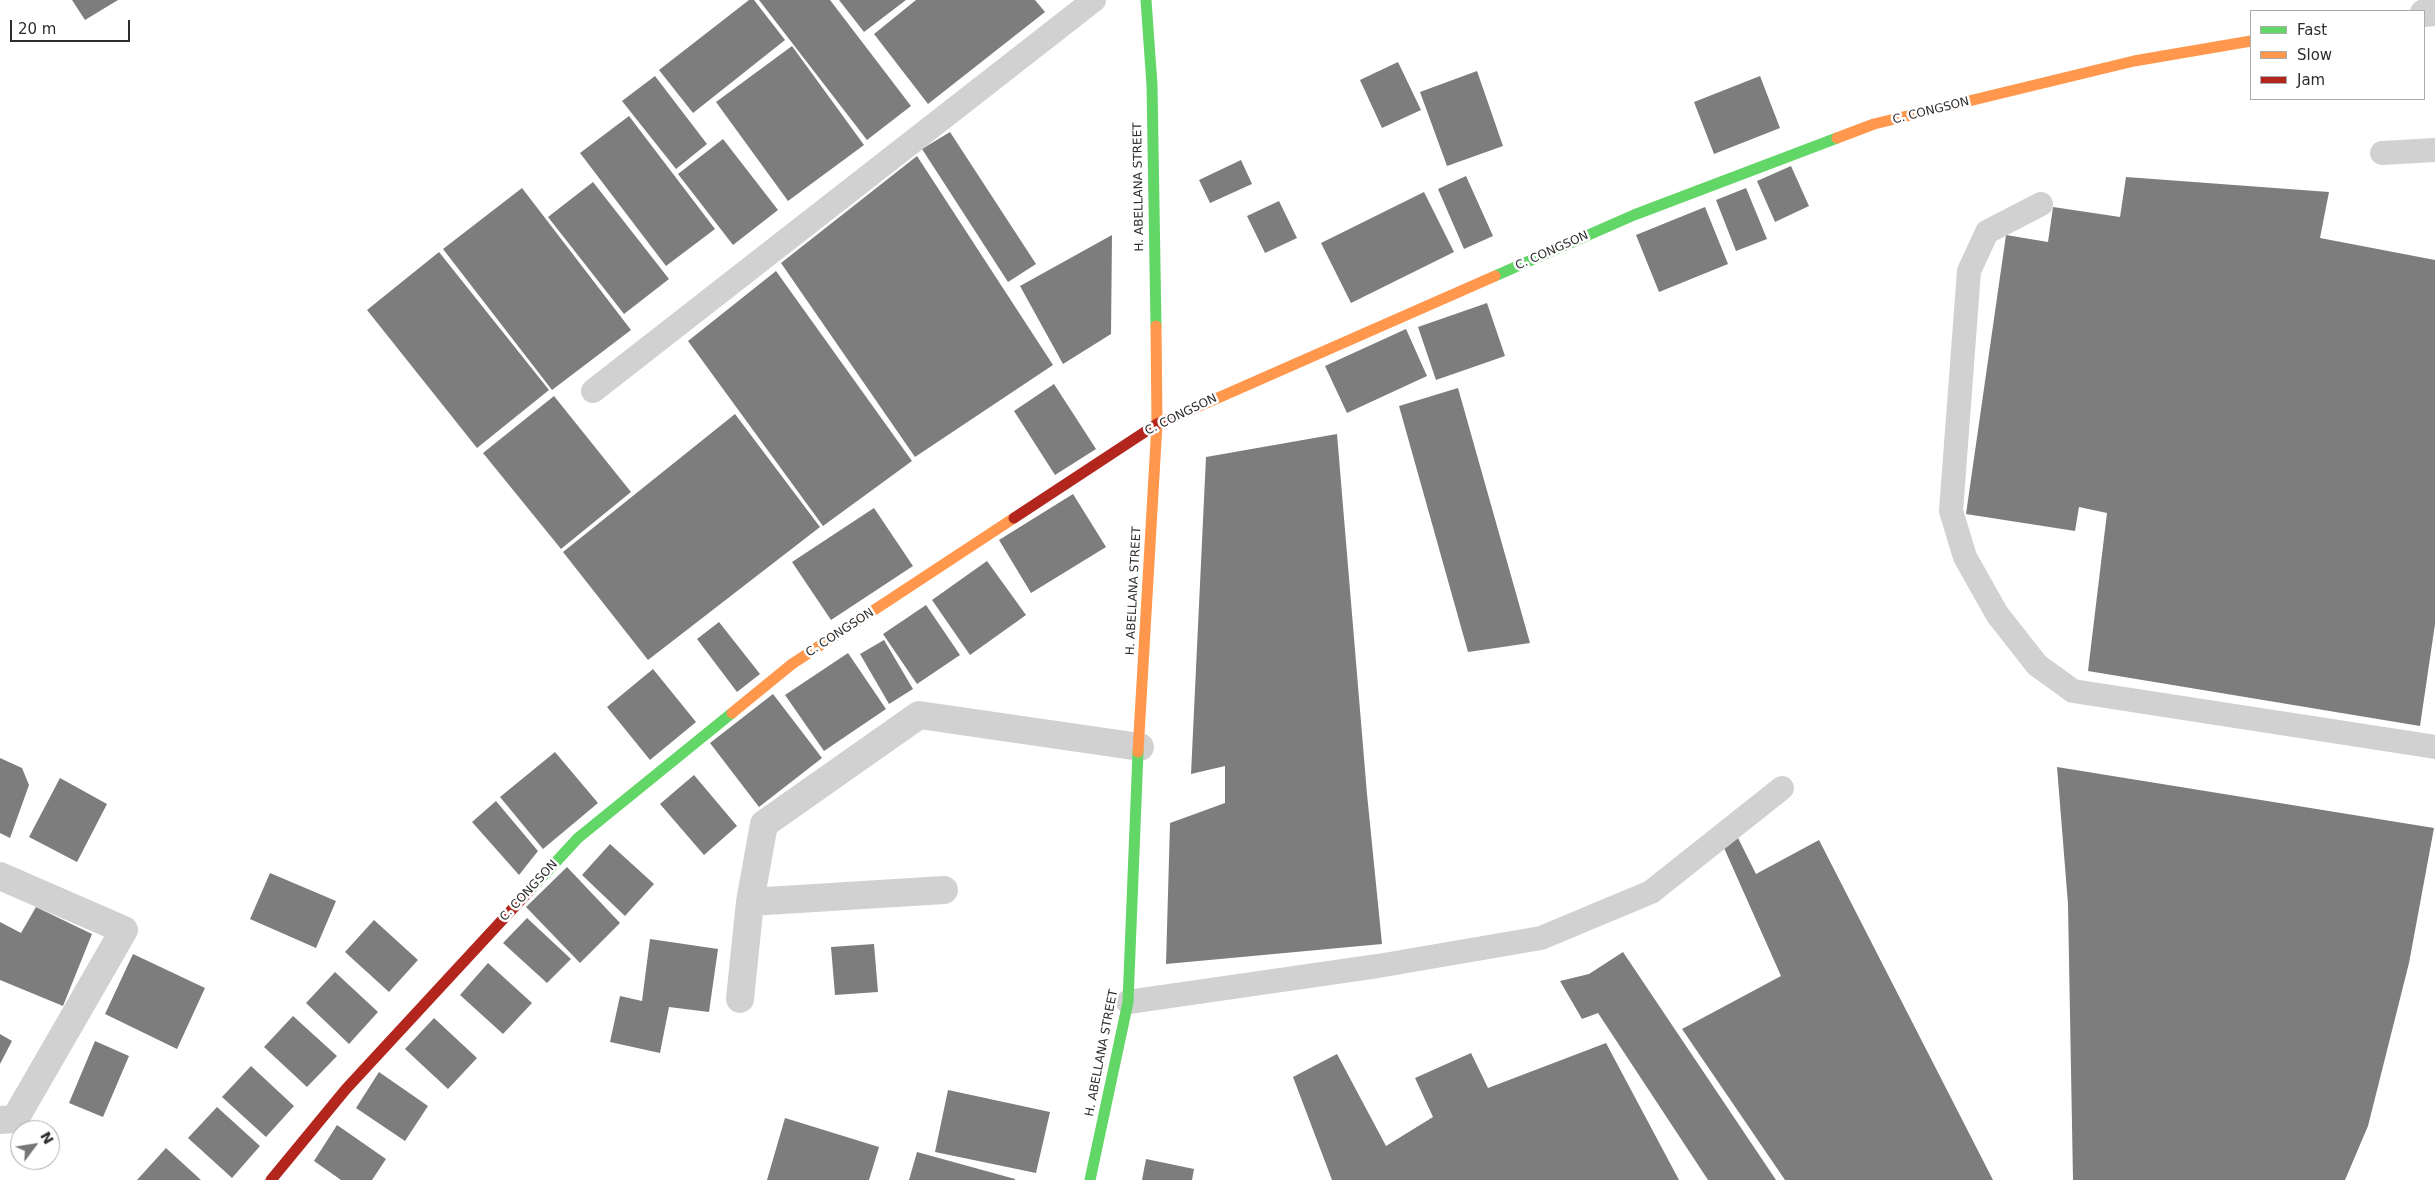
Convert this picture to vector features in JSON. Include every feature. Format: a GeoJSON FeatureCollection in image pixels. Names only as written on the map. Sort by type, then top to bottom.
{"type":"FeatureCollection","features":[{"type":"Feature","properties":{"kind":"street","name":"H. ABELLANA STREET"},"geometry":{"type":"LineString","coordinates":[[1090,1180],[1128,1002],[1135,809],[1157,424],[1152,85],[1146,0]]}},
{"type":"Feature","properties":{"kind":"street","name":"C. CONGSON"},"geometry":{"type":"LineString","coordinates":[[271,1180],[346,1089],[578,838],[792,664],[1157,424],[1634,215],[1874,124],[2134,61],[2250,41]]}},
{"type":"Feature","properties":{"kind":"street"},"geometry":{"type":"LineString","coordinates":[[740,1000],[750,902],[764,824],[920,715],[1140,747]]}},
{"type":"Feature","properties":{"kind":"street"},"geometry":{"type":"LineString","coordinates":[[0,876],[124,930],[16,1119],[0,1120]]}},
{"type":"Feature","properties":{"kind":"street"},"geometry":{"type":"LineString","coordinates":[[750,902],[944,890]]}},
{"type":"Feature","properties":{"kind":"lane"},"geometry":{"type":"LineString","coordinates":[[593,391],[1094,0]]}},
{"type":"Feature","properties":{"kind":"lane"},"geometry":{"type":"LineString","coordinates":[[2382,154],[2435,150]]}},
{"type":"Feature","properties":{"kind":"lane"},"geometry":{"type":"LineString","coordinates":[[2041,204],[1987,232],[1969,271],[1950,511],[1965,558],[1997,614],[2037,665],[2073,691],[2435,747]]}},
{"type":"Feature","properties":{"kind":"lane"},"geometry":{"type":"LineString","coordinates":[[1128,1002],[1378,966],[1541,938],[1651,892],[1782,788]]}},
{"type":"Feature","properties":{"kind":"building"},"geometry":{"type":"Polygon","coordinates":[[[72,0],[118,0],[85,20],[72,0]]]}},
{"type":"Feature","properties":{"kind":"building"},"geometry":{"type":"Polygon","coordinates":[[[749,0],[754,0],[785,40],[693,113],[659,70],[749,0]]]}},
{"type":"Feature","properties":{"kind":"building"},"geometry":{"type":"Polygon","coordinates":[[[759,0],[830,0],[911,106],[867,140],[759,0]]]}},
{"type":"Feature","properties":{"kind":"building"},"geometry":{"type":"Polygon","coordinates":[[[839,0],[906,0],[864,32],[839,0]]]}},
{"type":"Feature","properties":{"kind":"building"},"geometry":{"type":"Polygon","coordinates":[[[916,0],[1035,0],[1045,12],[928,104],[874,34],[916,0]]]}},
{"type":"Feature","properties":{"kind":"building"},"geometry":{"type":"Polygon","coordinates":[[[792,46],[864,145],[788,201],[716,102],[792,46]]]}},
{"type":"Feature","properties":{"kind":"building"},"geometry":{"type":"Polygon","coordinates":[[[1398,62],[1421,110],[1382,128],[1360,80],[1398,62]]]}},
{"type":"Feature","properties":{"kind":"building"},"geometry":{"type":"Polygon","coordinates":[[[1477,71],[1503,146],[1447,166],[1420,92],[1477,71]]]}},
{"type":"Feature","properties":{"kind":"building"},"geometry":{"type":"Polygon","coordinates":[[[655,76],[707,144],[676,169],[622,101],[655,76]]]}},
{"type":"Feature","properties":{"kind":"building"},"geometry":{"type":"Polygon","coordinates":[[[1760,76],[1780,128],[1714,154],[1694,102],[1760,76]]]}},
{"type":"Feature","properties":{"kind":"building"},"geometry":{"type":"Polygon","coordinates":[[[629,116],[715,229],[666,266],[580,153],[629,116]]]}},
{"type":"Feature","properties":{"kind":"building"},"geometry":{"type":"Polygon","coordinates":[[[950,132],[1036,264],[1008,282],[922,149],[950,132]]]}},
{"type":"Feature","properties":{"kind":"building"},"geometry":{"type":"Polygon","coordinates":[[[723,139],[778,210],[733,245],[678,174],[723,139]]]}},
{"type":"Feature","properties":{"kind":"building"},"geometry":{"type":"Polygon","coordinates":[[[917,156],[1053,365],[915,457],[781,263],[917,156]]]}},
{"type":"Feature","properties":{"kind":"building"},"geometry":{"type":"Polygon","coordinates":[[[1241,160],[1252,184],[1210,203],[1199,180],[1241,160]]]}},
{"type":"Feature","properties":{"kind":"building"},"geometry":{"type":"Polygon","coordinates":[[[1791,166],[1809,206],[1775,222],[1757,181],[1791,166]]]}},
{"type":"Feature","properties":{"kind":"building"},"geometry":{"type":"Polygon","coordinates":[[[1466,176],[1493,236],[1464,249],[1438,189],[1466,176]]]}},
{"type":"Feature","properties":{"kind":"building"},"geometry":{"type":"Polygon","coordinates":[[[2126,177],[2329,192],[2320,238],[2435,260],[2435,624],[2420,726],[2088,671],[2107,513],[2079,507],[2075,531],[1966,514],[2006,235],[2048,242],[2053,207],[2120,217],[2126,177]]]}},
{"type":"Feature","properties":{"kind":"building"},"geometry":{"type":"Polygon","coordinates":[[[593,182],[669,279],[624,314],[548,217],[593,182]]]}},
{"type":"Feature","properties":{"kind":"building"},"geometry":{"type":"Polygon","coordinates":[[[522,188],[631,330],[552,390],[443,249],[522,188]]]}},
{"type":"Feature","properties":{"kind":"building"},"geometry":{"type":"Polygon","coordinates":[[[1746,188],[1767,239],[1736,251],[1716,200],[1746,188]]]}},
{"type":"Feature","properties":{"kind":"building"},"geometry":{"type":"Polygon","coordinates":[[[1424,192],[1454,252],[1351,303],[1321,243],[1424,192]]]}},
{"type":"Feature","properties":{"kind":"building"},"geometry":{"type":"Polygon","coordinates":[[[1279,201],[1297,238],[1265,253],[1247,216],[1279,201]]]}},
{"type":"Feature","properties":{"kind":"building"},"geometry":{"type":"Polygon","coordinates":[[[1705,207],[1728,264],[1659,292],[1636,235],[1705,207]]]}},
{"type":"Feature","properties":{"kind":"building"},"geometry":{"type":"Polygon","coordinates":[[[1112,235],[1111,334],[1063,364],[1020,286],[1112,235]]]}},
{"type":"Feature","properties":{"kind":"building"},"geometry":{"type":"Polygon","coordinates":[[[439,252],[549,390],[477,448],[367,310],[439,252]]]}},
{"type":"Feature","properties":{"kind":"building"},"geometry":{"type":"Polygon","coordinates":[[[776,271],[912,461],[823,526],[688,341],[776,271]]]}},
{"type":"Feature","properties":{"kind":"building"},"geometry":{"type":"Polygon","coordinates":[[[1487,303],[1505,356],[1436,380],[1418,327],[1487,303]]]}},
{"type":"Feature","properties":{"kind":"building"},"geometry":{"type":"Polygon","coordinates":[[[1406,329],[1427,376],[1347,413],[1325,366],[1406,329]]]}},
{"type":"Feature","properties":{"kind":"building"},"geometry":{"type":"Polygon","coordinates":[[[1054,384],[1096,449],[1055,475],[1014,411],[1054,384]]]}},
{"type":"Feature","properties":{"kind":"building"},"geometry":{"type":"Polygon","coordinates":[[[1458,388],[1530,643],[1468,652],[1399,406],[1458,388]]]}},
{"type":"Feature","properties":{"kind":"building"},"geometry":{"type":"Polygon","coordinates":[[[554,396],[631,492],[561,549],[483,453],[554,396]]]}},
{"type":"Feature","properties":{"kind":"building"},"geometry":{"type":"Polygon","coordinates":[[[735,414],[820,527],[648,660],[563,552],[735,414]]]}},
{"type":"Feature","properties":{"kind":"building"},"geometry":{"type":"Polygon","coordinates":[[[1337,434],[1367,794],[1382,944],[1166,964],[1170,823],[1225,803],[1225,766],[1191,774],[1206,457],[1337,434]]]}},
{"type":"Feature","properties":{"kind":"building"},"geometry":{"type":"Polygon","coordinates":[[[1073,494],[1106,547],[1031,593],[999,540],[1073,494]]]}},
{"type":"Feature","properties":{"kind":"building"},"geometry":{"type":"Polygon","coordinates":[[[874,508],[913,566],[831,620],[792,562],[874,508]]]}},
{"type":"Feature","properties":{"kind":"building"},"geometry":{"type":"Polygon","coordinates":[[[987,561],[1026,615],[970,655],[932,600],[987,561]]]}},
{"type":"Feature","properties":{"kind":"building"},"geometry":{"type":"Polygon","coordinates":[[[926,605],[960,655],[917,684],[883,634],[926,605]]]}},
{"type":"Feature","properties":{"kind":"building"},"geometry":{"type":"Polygon","coordinates":[[[719,622],[760,674],[737,692],[697,639],[719,622]]]}},
{"type":"Feature","properties":{"kind":"building"},"geometry":{"type":"Polygon","coordinates":[[[884,640],[913,689],[889,704],[860,654],[884,640]]]}},
{"type":"Feature","properties":{"kind":"building"},"geometry":{"type":"Polygon","coordinates":[[[848,653],[886,709],[824,751],[785,695],[848,653]]]}},
{"type":"Feature","properties":{"kind":"building"},"geometry":{"type":"Polygon","coordinates":[[[653,669],[696,722],[650,760],[607,707],[653,669]]]}},
{"type":"Feature","properties":{"kind":"building"},"geometry":{"type":"Polygon","coordinates":[[[773,694],[822,758],[759,807],[710,743],[773,694]]]}},
{"type":"Feature","properties":{"kind":"building"},"geometry":{"type":"Polygon","coordinates":[[[555,752],[598,803],[543,849],[500,797],[555,752]]]}},
{"type":"Feature","properties":{"kind":"building"},"geometry":{"type":"Polygon","coordinates":[[[0,758],[22,768],[29,785],[10,838],[0,833],[0,758]]]}},
{"type":"Feature","properties":{"kind":"building"},"geometry":{"type":"Polygon","coordinates":[[[2057,767],[2434,828],[2409,963],[2368,1126],[2345,1180],[2073,1180],[2068,904],[2057,767]]]}},
{"type":"Feature","properties":{"kind":"building"},"geometry":{"type":"Polygon","coordinates":[[[694,775],[737,826],[704,855],[660,804],[694,775]]]}},
{"type":"Feature","properties":{"kind":"building"},"geometry":{"type":"Polygon","coordinates":[[[60,778],[107,804],[77,862],[29,837],[60,778]]]}},
{"type":"Feature","properties":{"kind":"building"},"geometry":{"type":"Polygon","coordinates":[[[496,801],[538,851],[519,875],[472,822],[496,801]]]}},
{"type":"Feature","properties":{"kind":"building"},"geometry":{"type":"Polygon","coordinates":[[[1738,838],[1756,874],[1819,840],[1993,1180],[1785,1180],[1682,1029],[1781,976],[1724,848],[1738,838]]]}},
{"type":"Feature","properties":{"kind":"building"},"geometry":{"type":"Polygon","coordinates":[[[610,844],[654,884],[625,916],[582,875],[610,844]]]}},
{"type":"Feature","properties":{"kind":"building"},"geometry":{"type":"Polygon","coordinates":[[[567,867],[620,923],[580,963],[526,907],[567,867]]]}},
{"type":"Feature","properties":{"kind":"building"},"geometry":{"type":"Polygon","coordinates":[[[270,873],[336,901],[316,948],[250,919],[270,873]]]}},
{"type":"Feature","properties":{"kind":"building"},"geometry":{"type":"Polygon","coordinates":[[[36,907],[92,934],[63,1006],[0,980],[0,922],[21,933],[36,907]]]}},
{"type":"Feature","properties":{"kind":"building"},"geometry":{"type":"Polygon","coordinates":[[[527,918],[571,959],[547,983],[503,943],[527,918]]]}},
{"type":"Feature","properties":{"kind":"building"},"geometry":{"type":"Polygon","coordinates":[[[374,920],[418,960],[389,992],[345,952],[374,920]]]}},
{"type":"Feature","properties":{"kind":"building"},"geometry":{"type":"Polygon","coordinates":[[[650,939],[718,949],[709,1012],[669,1007],[660,1053],[610,1042],[620,996],[642,1001],[650,939]]]}},
{"type":"Feature","properties":{"kind":"building"},"geometry":{"type":"Polygon","coordinates":[[[874,944],[878,992],[835,995],[831,947],[874,944]]]}},
{"type":"Feature","properties":{"kind":"building"},"geometry":{"type":"Polygon","coordinates":[[[1623,952],[1776,1180],[1708,1180],[1598,1013],[1582,1019],[1560,981],[1589,974],[1623,952]]]}},
{"type":"Feature","properties":{"kind":"building"},"geometry":{"type":"Polygon","coordinates":[[[133,954],[205,988],[177,1049],[105,1014],[133,954]]]}},
{"type":"Feature","properties":{"kind":"building"},"geometry":{"type":"Polygon","coordinates":[[[488,963],[532,1003],[503,1034],[460,995],[488,963]]]}},
{"type":"Feature","properties":{"kind":"building"},"geometry":{"type":"Polygon","coordinates":[[[335,972],[378,1012],[349,1044],[306,1003],[335,972]]]}},
{"type":"Feature","properties":{"kind":"building"},"geometry":{"type":"Polygon","coordinates":[[[293,1016],[337,1056],[307,1087],[264,1047],[293,1016]]]}},
{"type":"Feature","properties":{"kind":"building"},"geometry":{"type":"Polygon","coordinates":[[[434,1018],[477,1058],[448,1089],[405,1049],[434,1018]]]}},
{"type":"Feature","properties":{"kind":"building"},"geometry":{"type":"Polygon","coordinates":[[[0,1034],[12,1041],[0,1064],[0,1034]]]}},
{"type":"Feature","properties":{"kind":"building"},"geometry":{"type":"Polygon","coordinates":[[[95,1041],[129,1056],[103,1117],[69,1103],[95,1041]]]}},
{"type":"Feature","properties":{"kind":"building"},"geometry":{"type":"Polygon","coordinates":[[[1606,1043],[1679,1180],[1332,1180],[1293,1077],[1337,1054],[1386,1146],[1433,1117],[1415,1078],[1471,1053],[1488,1088],[1606,1043]]]}},
{"type":"Feature","properties":{"kind":"building"},"geometry":{"type":"Polygon","coordinates":[[[251,1066],[294,1106],[266,1137],[222,1097],[251,1066]]]}},
{"type":"Feature","properties":{"kind":"building"},"geometry":{"type":"Polygon","coordinates":[[[379,1072],[428,1106],[405,1141],[356,1108],[379,1072]]]}},
{"type":"Feature","properties":{"kind":"building"},"geometry":{"type":"Polygon","coordinates":[[[948,1090],[1050,1112],[1036,1173],[935,1152],[948,1090]]]}},
{"type":"Feature","properties":{"kind":"building"},"geometry":{"type":"Polygon","coordinates":[[[217,1107],[260,1146],[232,1178],[188,1138],[217,1107]]]}},
{"type":"Feature","properties":{"kind":"building"},"geometry":{"type":"Polygon","coordinates":[[[785,1118],[879,1147],[869,1180],[767,1180],[785,1118]]]}},
{"type":"Feature","properties":{"kind":"building"},"geometry":{"type":"Polygon","coordinates":[[[337,1125],[386,1159],[372,1180],[341,1180],[314,1161],[337,1125]]]}},
{"type":"Feature","properties":{"kind":"building"},"geometry":{"type":"Polygon","coordinates":[[[166,1148],[201,1180],[137,1180],[166,1148]]]}},
{"type":"Feature","properties":{"kind":"building"},"geometry":{"type":"Polygon","coordinates":[[[917,1152],[1015,1179],[1015,1180],[909,1180],[917,1152]]]}},
{"type":"Feature","properties":{"kind":"building"},"geometry":{"type":"Polygon","coordinates":[[[1146,1159],[1194,1169],[1192,1180],[1142,1180],[1146,1159]]]}},
{"type":"Feature","properties":{"kind":"traffic: fast"},"geometry":{"type":"LineString","coordinates":[[1146,0],[1152,85],[1156,326]]}},
{"type":"Feature","properties":{"kind":"traffic: fast"},"geometry":{"type":"LineString","coordinates":[[1495,276],[1634,215],[1837,138]]}},
{"type":"Feature","properties":{"kind":"traffic: fast"},"geometry":{"type":"LineString","coordinates":[[530,890],[578,838],[732,713]]}},
{"type":"Feature","properties":{"kind":"traffic: fast"},"geometry":{"type":"LineString","coordinates":[[1090,1180],[1128,1002],[1138,752]]}},
{"type":"Feature","properties":{"kind":"traffic: slow"},"geometry":{"type":"LineString","coordinates":[[1837,138],[1874,124],[2134,61],[2250,41]]}},
{"type":"Feature","properties":{"kind":"traffic: slow"},"geometry":{"type":"LineString","coordinates":[[1186,412],[1495,276]]}},
{"type":"Feature","properties":{"kind":"traffic: slow"},"geometry":{"type":"LineString","coordinates":[[1138,752],[1157,424],[1156,326]]}},
{"type":"Feature","properties":{"kind":"traffic: slow"},"geometry":{"type":"LineString","coordinates":[[732,713],[792,664],[1014,518]]}},
{"type":"Feature","properties":{"kind":"traffic: jam"},"geometry":{"type":"LineString","coordinates":[[1014,518],[1157,424],[1186,412]]}},
{"type":"Feature","properties":{"kind":"traffic: jam"},"geometry":{"type":"LineString","coordinates":[[271,1180],[346,1089],[530,890]]}}]}
